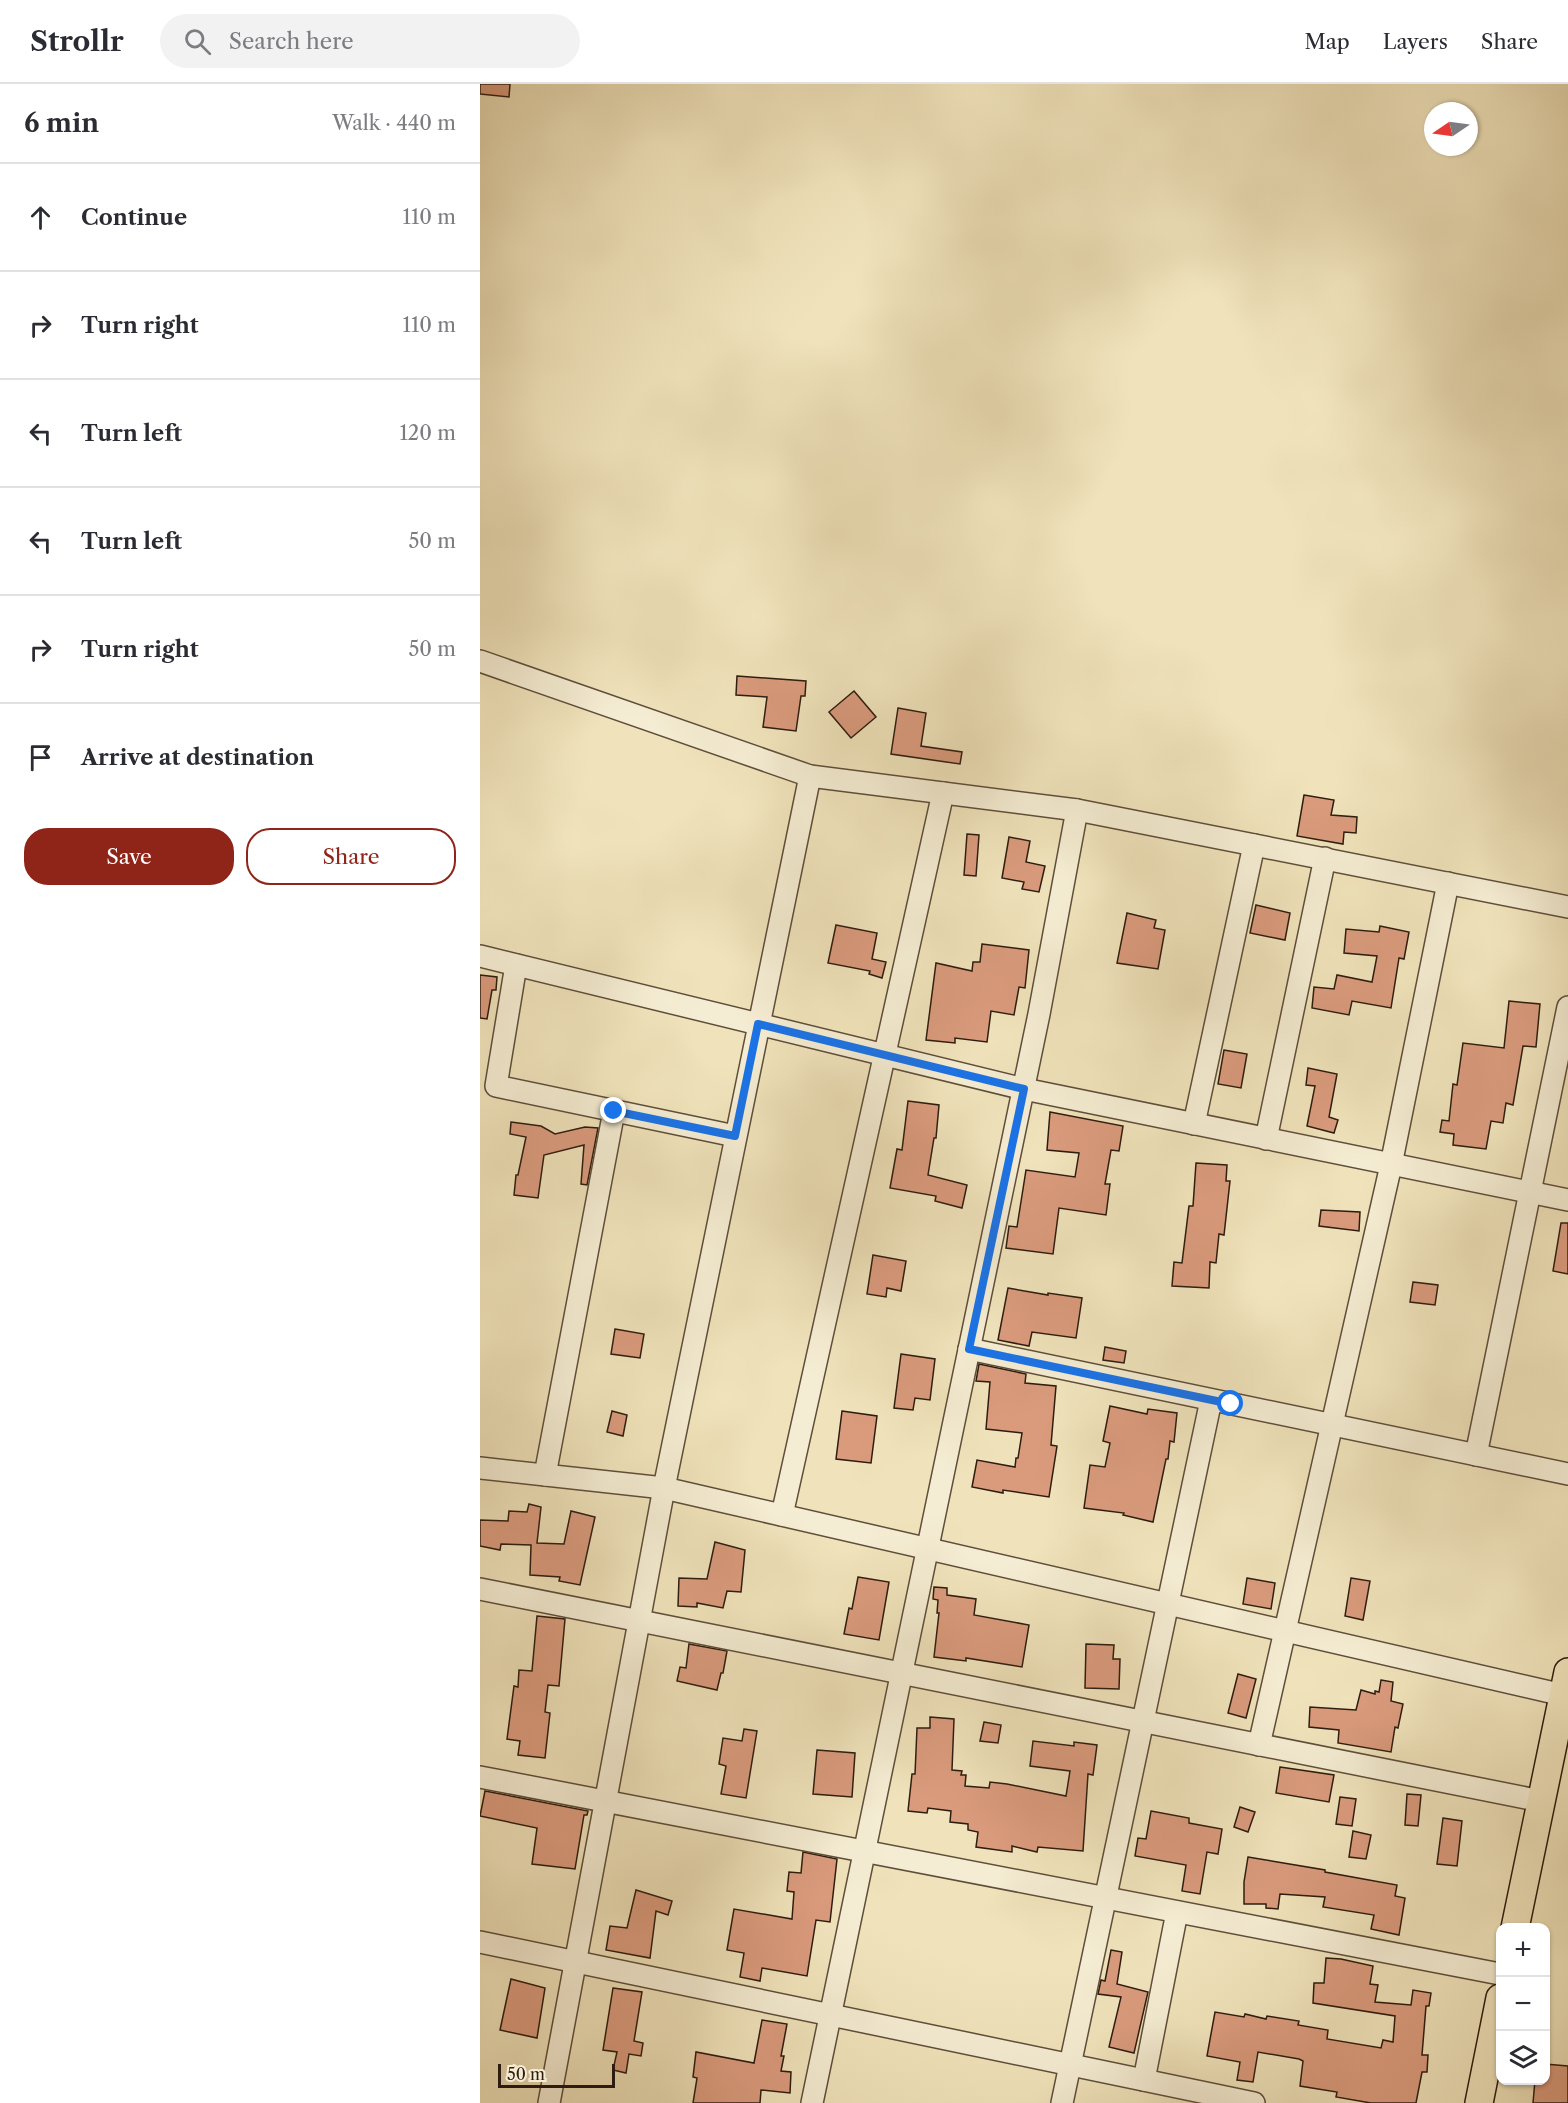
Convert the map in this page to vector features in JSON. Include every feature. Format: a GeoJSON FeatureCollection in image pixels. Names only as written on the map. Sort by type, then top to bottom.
{"type":"FeatureCollection","features":[{"type":"Feature","properties":{"kind":"main road"},"geometry":{"type":"LineString","coordinates":[[1516,1923],[1566,1684]]}},
{"type":"Feature","properties":{"kind":"main road"},"geometry":{"type":"LineString","coordinates":[[1479,2103],[1496,2018]]}},
{"type":"Feature","properties":{"kind":"street"},"geometry":{"type":"LineString","coordinates":[[480,661],[810,776],[1077,810],[1568,907]]}},
{"type":"Feature","properties":{"kind":"street"},"geometry":{"type":"LineString","coordinates":[[549,2103],[663,1488],[810,776]]}},
{"type":"Feature","properties":{"kind":"street"},"geometry":{"type":"LineString","coordinates":[[782,1515],[943,793]]}},
{"type":"Feature","properties":{"kind":"street"},"geometry":{"type":"LineString","coordinates":[[812,2103],[1024,1089],[1077,810]]}},
{"type":"Feature","properties":{"kind":"street"},"geometry":{"type":"LineString","coordinates":[[1194,1124],[1254,845]]}},
{"type":"Feature","properties":{"kind":"street"},"geometry":{"type":"LineString","coordinates":[[1266,1139],[1325,858]]}},
{"type":"Feature","properties":{"kind":"street"},"geometry":{"type":"LineString","coordinates":[[1259,1745],[1391,1164],[1448,883]]}},
{"type":"Feature","properties":{"kind":"street"},"geometry":{"type":"LineString","coordinates":[[480,956],[1024,1089],[1568,1200]]}},
{"type":"Feature","properties":{"kind":"street"},"geometry":{"type":"LineString","coordinates":[[516,965],[496,1086],[735,1136]]}},
{"type":"Feature","properties":{"kind":"street"},"geometry":{"type":"LineString","coordinates":[[1476,1455],[1568,1007]]}},
{"type":"Feature","properties":{"kind":"street"},"geometry":{"type":"LineString","coordinates":[[545,1475],[614,1111]]}},
{"type":"Feature","properties":{"kind":"street"},"geometry":{"type":"LineString","coordinates":[[969,1349],[1568,1474]]}},
{"type":"Feature","properties":{"kind":"street"},"geometry":{"type":"LineString","coordinates":[[1062,2103],[1211,1400]]}},
{"type":"Feature","properties":{"kind":"street"},"geometry":{"type":"LineString","coordinates":[[480,1468],[663,1488],[1285,1631],[1566,1684]]}},
{"type":"Feature","properties":{"kind":"street"},"geometry":{"type":"LineString","coordinates":[[480,1589],[1541,1801]]}},
{"type":"Feature","properties":{"kind":"street"},"geometry":{"type":"LineString","coordinates":[[480,1777],[1496,1973]]}},
{"type":"Feature","properties":{"kind":"street"},"geometry":{"type":"LineString","coordinates":[[1144,2080],[1177,1912]]}},
{"type":"Feature","properties":{"kind":"street"},"geometry":{"type":"LineString","coordinates":[[480,1942],[1144,2080],[1208,2098],[1254,2103]]}},
{"type":"Feature","properties":{"kind":"building"},"geometry":{"type":"Polygon","coordinates":[[[480,84],[510,84],[509,97],[480,94],[480,84]]]}},
{"type":"Feature","properties":{"kind":"building"},"geometry":{"type":"Polygon","coordinates":[[[737,676],[806,681],[805,696],[801,696],[796,731],[763,727],[767,697],[736,695],[737,676]]]}},
{"type":"Feature","properties":{"kind":"building"},"geometry":{"type":"Polygon","coordinates":[[[854,691],[876,717],[851,738],[829,712],[854,691]]]}},
{"type":"Feature","properties":{"kind":"building"},"geometry":{"type":"Polygon","coordinates":[[[898,708],[926,713],[921,746],[962,752],[960,764],[891,754],[898,708]]]}},
{"type":"Feature","properties":{"kind":"building"},"geometry":{"type":"Polygon","coordinates":[[[1304,795],[1334,800],[1331,815],[1357,817],[1356,833],[1344,832],[1343,844],[1297,836],[1304,795]]]}},
{"type":"Feature","properties":{"kind":"building"},"geometry":{"type":"Polygon","coordinates":[[[967,834],[979,835],[976,876],[964,875],[967,834]]]}},
{"type":"Feature","properties":{"kind":"building"},"geometry":{"type":"Polygon","coordinates":[[[1009,837],[1030,841],[1026,862],[1045,866],[1039,892],[1022,889],[1024,882],[1002,878],[1009,837]]]}},
{"type":"Feature","properties":{"kind":"building"},"geometry":{"type":"Polygon","coordinates":[[[1256,905],[1290,913],[1285,940],[1250,933],[1256,905]]]}},
{"type":"Feature","properties":{"kind":"building"},"geometry":{"type":"Polygon","coordinates":[[[1127,913],[1156,920],[1154,928],[1165,930],[1158,969],[1117,963],[1127,913]]]}},
{"type":"Feature","properties":{"kind":"building"},"geometry":{"type":"Polygon","coordinates":[[[836,925],[877,933],[872,959],[886,962],[882,978],[869,974],[870,971],[828,963],[836,925]]]}},
{"type":"Feature","properties":{"kind":"building"},"geometry":{"type":"Polygon","coordinates":[[[1380,926],[1409,932],[1404,959],[1399,958],[1391,1008],[1352,1001],[1349,1015],[1312,1008],[1314,987],[1334,989],[1337,975],[1372,982],[1377,956],[1344,953],[1346,929],[1379,932],[1380,926]]]}},
{"type":"Feature","properties":{"kind":"building"},"geometry":{"type":"Polygon","coordinates":[[[982,944],[1029,950],[1025,988],[1019,987],[1014,1015],[991,1011],[987,1042],[955,1038],[955,1043],[926,1040],[936,963],[972,971],[973,962],[980,962],[982,944]]]}},
{"type":"Feature","properties":{"kind":"building"},"geometry":{"type":"Polygon","coordinates":[[[480,975],[497,977],[496,990],[492,990],[487,1019],[480,1018],[480,975]]]}},
{"type":"Feature","properties":{"kind":"building"},"geometry":{"type":"Polygon","coordinates":[[[1509,1001],[1540,1004],[1536,1047],[1523,1046],[1513,1105],[1506,1103],[1503,1123],[1491,1121],[1486,1149],[1453,1145],[1454,1134],[1440,1132],[1442,1120],[1449,1121],[1453,1084],[1457,1085],[1463,1043],[1504,1048],[1509,1001]]]}},
{"type":"Feature","properties":{"kind":"building"},"geometry":{"type":"Polygon","coordinates":[[[1224,1050],[1247,1054],[1241,1088],[1218,1084],[1224,1050]]]}},
{"type":"Feature","properties":{"kind":"building"},"geometry":{"type":"Polygon","coordinates":[[[1308,1068],[1337,1074],[1329,1117],[1338,1120],[1334,1133],[1307,1126],[1315,1086],[1306,1085],[1308,1068]]]}},
{"type":"Feature","properties":{"kind":"building"},"geometry":{"type":"Polygon","coordinates":[[[908,1101],[939,1105],[936,1138],[934,1138],[928,1175],[967,1185],[962,1208],[935,1201],[936,1196],[890,1188],[897,1149],[902,1150],[908,1101]]]}},
{"type":"Feature","properties":{"kind":"building"},"geometry":{"type":"Polygon","coordinates":[[[1050,1112],[1123,1126],[1119,1151],[1111,1150],[1105,1184],[1110,1184],[1106,1215],[1059,1208],[1053,1254],[1006,1248],[1009,1226],[1017,1227],[1026,1170],[1075,1177],[1079,1153],[1047,1150],[1050,1112]]]}},
{"type":"Feature","properties":{"kind":"building"},"geometry":{"type":"Polygon","coordinates":[[[511,1122],[541,1126],[555,1134],[585,1127],[598,1128],[587,1185],[581,1184],[584,1145],[544,1155],[538,1198],[514,1195],[516,1175],[518,1175],[526,1137],[510,1134],[511,1122]]]}},
{"type":"Feature","properties":{"kind":"building"},"geometry":{"type":"Polygon","coordinates":[[[1196,1163],[1227,1165],[1226,1181],[1230,1181],[1224,1235],[1219,1234],[1216,1263],[1210,1262],[1209,1288],[1172,1286],[1174,1262],[1182,1263],[1189,1206],[1193,1206],[1196,1163]]]}},
{"type":"Feature","properties":{"kind":"building"},"geometry":{"type":"Polygon","coordinates":[[[1321,1210],[1360,1212],[1359,1231],[1319,1226],[1321,1210]]]}},
{"type":"Feature","properties":{"kind":"building"},"geometry":{"type":"Polygon","coordinates":[[[1561,1223],[1568,1223],[1568,1274],[1553,1271],[1561,1223]]]}},
{"type":"Feature","properties":{"kind":"building"},"geometry":{"type":"Polygon","coordinates":[[[873,1255],[906,1261],[901,1291],[887,1288],[886,1297],[867,1294],[873,1255]]]}},
{"type":"Feature","properties":{"kind":"building"},"geometry":{"type":"Polygon","coordinates":[[[1413,1282],[1438,1285],[1435,1305],[1410,1302],[1413,1282]]]}},
{"type":"Feature","properties":{"kind":"building"},"geometry":{"type":"Polygon","coordinates":[[[1008,1288],[1082,1298],[1076,1338],[1032,1332],[1029,1346],[998,1340],[1008,1288]]]}},
{"type":"Feature","properties":{"kind":"building"},"geometry":{"type":"Polygon","coordinates":[[[615,1329],[644,1334],[640,1358],[611,1354],[615,1329]]]}},
{"type":"Feature","properties":{"kind":"building"},"geometry":{"type":"Polygon","coordinates":[[[1105,1347],[1126,1351],[1124,1363],[1103,1360],[1105,1347]]]}},
{"type":"Feature","properties":{"kind":"building"},"geometry":{"type":"Polygon","coordinates":[[[901,1354],[935,1359],[930,1400],[915,1398],[913,1410],[894,1408],[901,1354]]]}},
{"type":"Feature","properties":{"kind":"building"},"geometry":{"type":"Polygon","coordinates":[[[979,1364],[1026,1374],[1025,1383],[1056,1386],[1051,1445],[1057,1446],[1049,1497],[1003,1490],[1003,1493],[972,1487],[977,1460],[1015,1467],[1022,1433],[986,1429],[990,1382],[976,1381],[979,1364]]]}},
{"type":"Feature","properties":{"kind":"building"},"geometry":{"type":"Polygon","coordinates":[[[1110,1406],[1147,1414],[1148,1409],[1177,1413],[1174,1442],[1170,1441],[1153,1522],[1123,1515],[1124,1513],[1084,1508],[1090,1465],[1105,1467],[1110,1443],[1103,1441],[1110,1406]]]}},
{"type":"Feature","properties":{"kind":"building"},"geometry":{"type":"Polygon","coordinates":[[[612,1411],[627,1415],[623,1436],[607,1432],[612,1411]]]}},
{"type":"Feature","properties":{"kind":"building"},"geometry":{"type":"Polygon","coordinates":[[[842,1411],[877,1416],[871,1463],[836,1459],[842,1411]]]}},
{"type":"Feature","properties":{"kind":"building"},"geometry":{"type":"Polygon","coordinates":[[[529,1504],[541,1507],[537,1543],[564,1544],[571,1511],[595,1517],[580,1585],[559,1581],[560,1577],[530,1575],[531,1545],[501,1544],[500,1550],[480,1546],[480,1520],[508,1521],[509,1511],[527,1512],[529,1504]]]}},
{"type":"Feature","properties":{"kind":"building"},"geometry":{"type":"Polygon","coordinates":[[[715,1542],[745,1550],[741,1592],[727,1591],[723,1608],[697,1603],[697,1607],[678,1606],[679,1578],[707,1579],[715,1542]]]}},
{"type":"Feature","properties":{"kind":"building"},"geometry":{"type":"Polygon","coordinates":[[[858,1577],[889,1582],[879,1640],[844,1634],[849,1608],[852,1609],[858,1577]]]}},
{"type":"Feature","properties":{"kind":"building"},"geometry":{"type":"Polygon","coordinates":[[[1247,1578],[1275,1583],[1271,1609],[1243,1604],[1247,1578]]]}},
{"type":"Feature","properties":{"kind":"building"},"geometry":{"type":"Polygon","coordinates":[[[1351,1578],[1370,1581],[1363,1620],[1345,1616],[1351,1578]]]}},
{"type":"Feature","properties":{"kind":"building"},"geometry":{"type":"Polygon","coordinates":[[[934,1587],[947,1588],[947,1595],[976,1599],[974,1615],[1029,1625],[1022,1667],[966,1658],[966,1661],[934,1657],[939,1613],[937,1613],[938,1600],[933,1599],[934,1587]]]}},
{"type":"Feature","properties":{"kind":"building"},"geometry":{"type":"Polygon","coordinates":[[[537,1616],[565,1619],[559,1686],[548,1685],[545,1712],[550,1713],[545,1758],[518,1755],[520,1741],[507,1739],[514,1686],[518,1687],[519,1670],[532,1671],[537,1616]]]}},
{"type":"Feature","properties":{"kind":"building"},"geometry":{"type":"Polygon","coordinates":[[[689,1644],[727,1651],[717,1690],[677,1681],[680,1667],[686,1668],[689,1644]]]}},
{"type":"Feature","properties":{"kind":"building"},"geometry":{"type":"Polygon","coordinates":[[[1086,1644],[1114,1645],[1113,1659],[1120,1659],[1119,1689],[1085,1688],[1086,1644]]]}},
{"type":"Feature","properties":{"kind":"building"},"geometry":{"type":"Polygon","coordinates":[[[1238,1674],[1256,1679],[1246,1718],[1228,1713],[1238,1674]]]}},
{"type":"Feature","properties":{"kind":"building"},"geometry":{"type":"Polygon","coordinates":[[[1381,1680],[1393,1682],[1391,1701],[1403,1704],[1398,1728],[1395,1727],[1391,1752],[1338,1743],[1339,1730],[1309,1727],[1310,1707],[1356,1710],[1361,1690],[1375,1694],[1375,1691],[1379,1692],[1381,1680]]]}},
{"type":"Feature","properties":{"kind":"building"},"geometry":{"type":"Polygon","coordinates":[[[930,1717],[954,1719],[952,1770],[962,1771],[961,1775],[966,1775],[965,1786],[989,1788],[990,1782],[1066,1796],[1070,1771],[1030,1766],[1033,1741],[1074,1746],[1074,1742],[1097,1745],[1093,1775],[1088,1774],[1083,1851],[1038,1847],[1037,1852],[1012,1846],[1012,1852],[976,1847],[978,1832],[968,1830],[968,1824],[950,1822],[951,1811],[928,1808],[927,1813],[908,1811],[912,1774],[915,1774],[917,1728],[930,1728],[930,1717]]]}},
{"type":"Feature","properties":{"kind":"building"},"geometry":{"type":"Polygon","coordinates":[[[984,1722],[1001,1725],[998,1743],[980,1741],[984,1722]]]}},
{"type":"Feature","properties":{"kind":"building"},"geometry":{"type":"Polygon","coordinates":[[[744,1729],[757,1731],[746,1798],[721,1794],[726,1766],[719,1764],[723,1738],[742,1741],[744,1729]]]}},
{"type":"Feature","properties":{"kind":"building"},"geometry":{"type":"Polygon","coordinates":[[[817,1750],[855,1753],[852,1797],[813,1794],[817,1750]]]}},
{"type":"Feature","properties":{"kind":"building"},"geometry":{"type":"Polygon","coordinates":[[[1280,1767],[1334,1775],[1329,1802],[1276,1793],[1280,1767]]]}},
{"type":"Feature","properties":{"kind":"building"},"geometry":{"type":"Polygon","coordinates":[[[485,1791],[588,1811],[587,1815],[584,1815],[575,1869],[532,1864],[537,1828],[480,1816],[485,1791]]]}},
{"type":"Feature","properties":{"kind":"building"},"geometry":{"type":"Polygon","coordinates":[[[1407,1794],[1421,1795],[1418,1826],[1405,1825],[1407,1794]]]}},
{"type":"Feature","properties":{"kind":"building"},"geometry":{"type":"Polygon","coordinates":[[[1340,1797],[1356,1799],[1352,1826],[1336,1824],[1340,1797]]]}},
{"type":"Feature","properties":{"kind":"building"},"geometry":{"type":"Polygon","coordinates":[[[1240,1807],[1255,1812],[1248,1832],[1234,1827],[1240,1807]]]}},
{"type":"Feature","properties":{"kind":"building"},"geometry":{"type":"Polygon","coordinates":[[[1151,1811],[1189,1818],[1189,1823],[1222,1829],[1218,1854],[1207,1852],[1200,1894],[1182,1891],[1186,1865],[1135,1856],[1138,1838],[1146,1839],[1151,1811]]]}},
{"type":"Feature","properties":{"kind":"building"},"geometry":{"type":"Polygon","coordinates":[[[1443,1818],[1462,1821],[1457,1866],[1437,1864],[1443,1818]]]}},
{"type":"Feature","properties":{"kind":"building"},"geometry":{"type":"Polygon","coordinates":[[[1353,1831],[1371,1835],[1366,1859],[1349,1857],[1353,1831]]]}},
{"type":"Feature","properties":{"kind":"building"},"geometry":{"type":"Polygon","coordinates":[[[803,1852],[837,1859],[830,1922],[816,1920],[807,1976],[762,1968],[760,1981],[740,1977],[744,1953],[727,1950],[734,1909],[792,1919],[794,1892],[787,1891],[789,1872],[801,1873],[803,1852]]]}},
{"type":"Feature","properties":{"kind":"building"},"geometry":{"type":"Polygon","coordinates":[[[1248,1857],[1397,1885],[1395,1896],[1405,1898],[1399,1935],[1371,1929],[1374,1915],[1323,1907],[1325,1897],[1280,1894],[1278,1909],[1266,1908],[1266,1904],[1244,1904],[1244,1882],[1248,1857]]]}},
{"type":"Feature","properties":{"kind":"building"},"geometry":{"type":"Polygon","coordinates":[[[636,1890],[672,1901],[668,1915],[656,1911],[650,1958],[606,1950],[610,1926],[627,1928],[636,1890]]]}},
{"type":"Feature","properties":{"kind":"building"},"geometry":{"type":"Polygon","coordinates":[[[1111,1950],[1122,1952],[1117,1984],[1148,1992],[1134,2053],[1109,2047],[1121,1997],[1098,1994],[1101,1980],[1105,1981],[1111,1950]]]}},
{"type":"Feature","properties":{"kind":"building"},"geometry":{"type":"Polygon","coordinates":[[[1326,1958],[1373,1966],[1370,1984],[1378,1985],[1375,2002],[1411,2005],[1413,1990],[1431,1993],[1429,2006],[1426,2006],[1422,2055],[1428,2055],[1427,2072],[1422,2072],[1416,2103],[1371,2103],[1336,2097],[1337,2092],[1300,2086],[1303,2061],[1299,2059],[1258,2052],[1253,2082],[1237,2080],[1240,2062],[1207,2056],[1215,2012],[1244,2017],[1245,2014],[1266,2019],[1267,2016],[1299,2021],[1298,2025],[1328,2030],[1327,2039],[1381,2048],[1383,2040],[1393,2042],[1395,2016],[1313,2003],[1314,1983],[1324,1983],[1326,1958]]]}},
{"type":"Feature","properties":{"kind":"building"},"geometry":{"type":"Polygon","coordinates":[[[511,1979],[545,1988],[537,2038],[500,2030],[511,1979]]]}},
{"type":"Feature","properties":{"kind":"building"},"geometry":{"type":"Polygon","coordinates":[[[613,1988],[642,1992],[634,2041],[643,2043],[641,2056],[629,2054],[626,2073],[613,2070],[617,2052],[603,2050],[613,1988]]]}},
{"type":"Feature","properties":{"kind":"building"},"geometry":{"type":"Polygon","coordinates":[[[762,2020],[787,2024],[781,2056],[784,2056],[781,2071],[791,2072],[790,2093],[761,2090],[760,2103],[693,2103],[697,2078],[693,2077],[696,2052],[754,2063],[762,2020]]]}},
{"type":"Feature","properties":{"kind":"building"},"geometry":{"type":"Polygon","coordinates":[[[1550,2064],[1568,2066],[1568,2103],[1533,2103],[1535,2085],[1550,2085],[1550,2064]]]}},
{"type":"Feature","properties":{"kind":"route"},"geometry":{"type":"LineString","coordinates":[[614,1111],[735,1136],[758,1024],[1024,1089],[969,1349],[1231,1404]]}}]}
